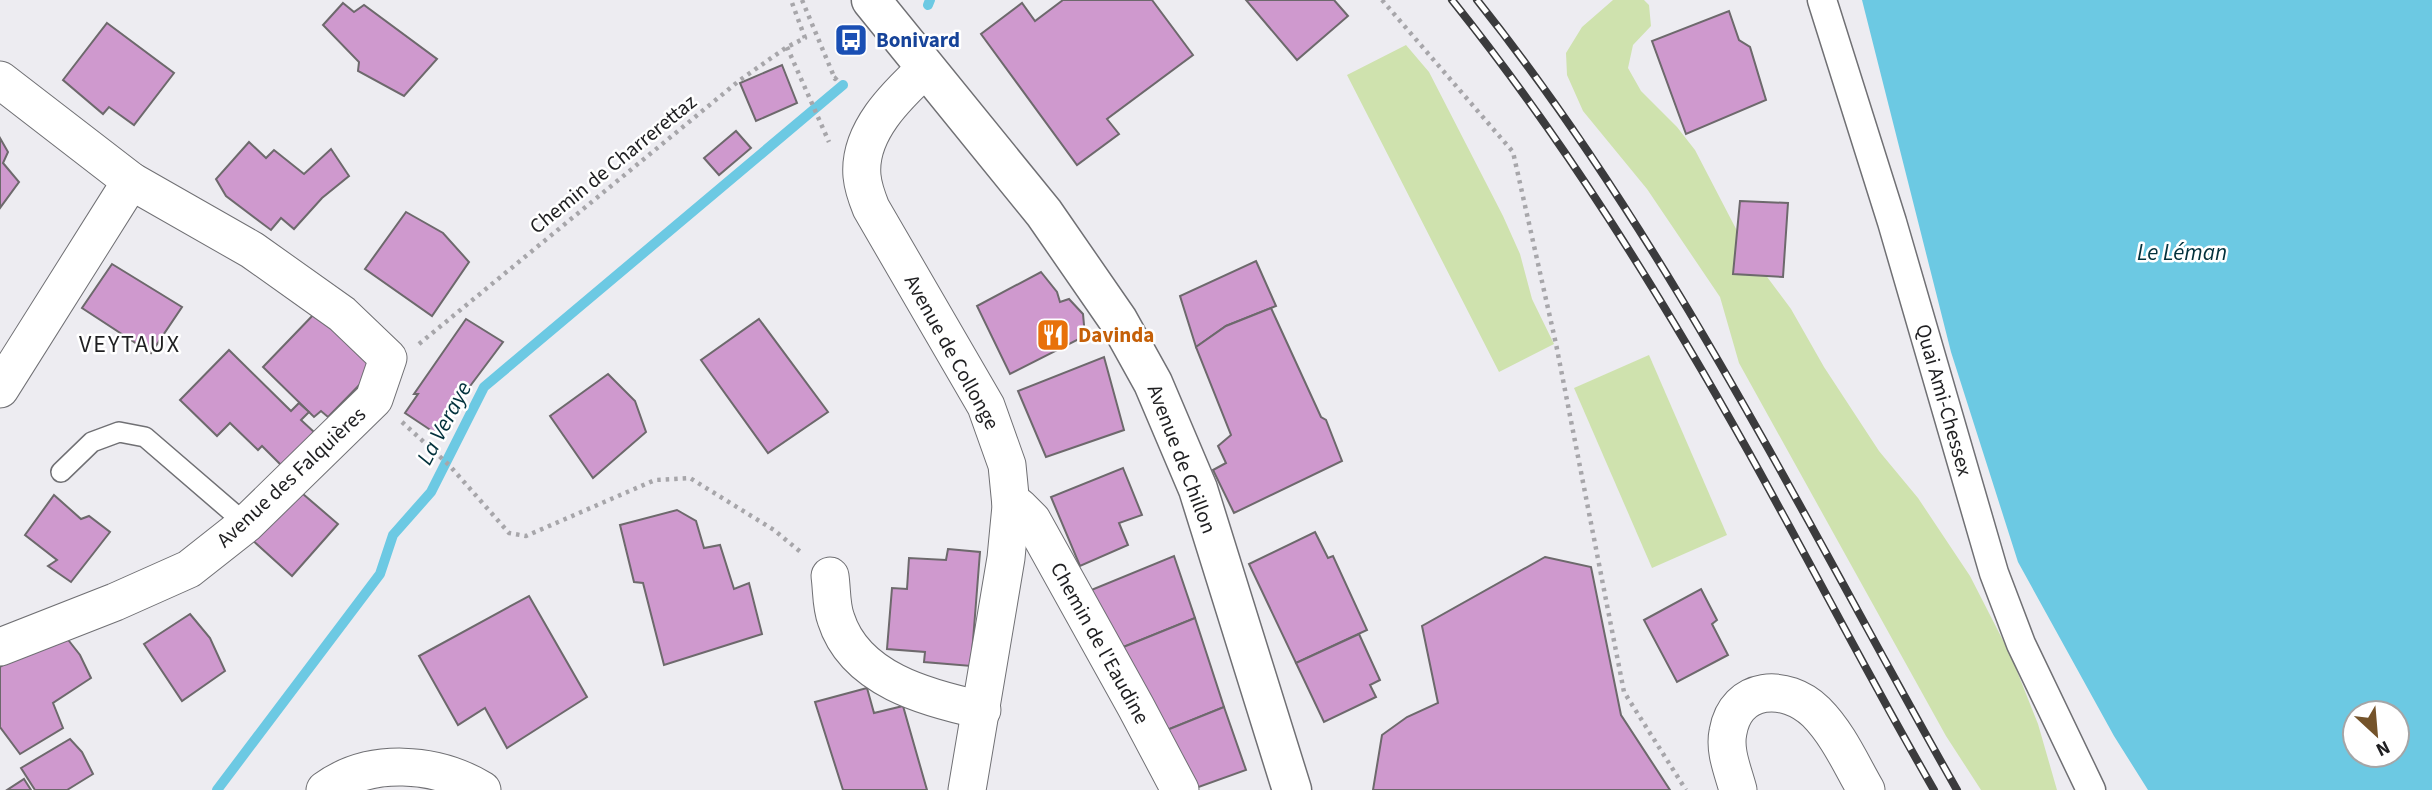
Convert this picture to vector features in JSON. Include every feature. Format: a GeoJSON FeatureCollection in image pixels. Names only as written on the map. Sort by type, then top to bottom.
{"type":"FeatureCollection","features":[{"type":"Feature","properties":{"kind":"main road","name":"Avenue de Chillon"},"geometry":{"type":"LineString","coordinates":[[871,0],[1044,213],[1118,320],[1153,383],[1198,489],[1292,790]]}},
{"type":"Feature","properties":{"kind":"street","name":"Quai Ami-Chessex"},"geometry":{"type":"LineString","coordinates":[[1822,0],[1892,222],[1994,573],[2021,644],[2091,790]]}},
{"type":"Feature","properties":{"kind":"street","name":"Avenue de Collonge"},"geometry":{"type":"LineString","coordinates":[[926,68],[874,125],[865,150],[862,178],[871,208],[985,406],[1007,465],[1011,504],[1003,584],[967,790]]}},
{"type":"Feature","properties":{"kind":"street","name":"Avenue des Falquières"},"geometry":{"type":"LineString","coordinates":[[0,80],[131,181],[252,250],[342,314],[388,358],[374,399],[246,524],[189,569],[115,602],[0,647]]}},
{"type":"Feature","properties":{"kind":"street"},"geometry":{"type":"LineString","coordinates":[[0,389],[131,181]]}},
{"type":"Feature","properties":{"kind":"street","name":"Chemin de l'Eaudine"},"geometry":{"type":"LineString","coordinates":[[1011,504],[1019,507],[1032,520],[1180,790]]}},
{"type":"Feature","properties":{"kind":"street"},"geometry":{"type":"LineString","coordinates":[[830,576],[835,619],[851,651],[878,674],[932,699],[982,710]]}},
{"type":"Feature","properties":{"kind":"street"},"geometry":{"type":"LineString","coordinates":[[1738,790],[1727,749],[1731,719],[1742,703],[1759,694],[1779,691],[1796,696],[1815,712],[1833,733],[1866,790]]}},
{"type":"Feature","properties":{"kind":"street"},"geometry":{"type":"LineString","coordinates":[[325,790],[357,774],[403,767],[437,771],[482,790]]}},
{"type":"Feature","properties":{"kind":"lane"},"geometry":{"type":"LineString","coordinates":[[61,472],[92,442],[119,432],[145,437],[246,524]]}},
{"type":"Feature","properties":{"kind":"path","name":"Chemin de Charrerettaz"},"geometry":{"type":"LineString","coordinates":[[415,348],[730,89],[787,47],[805,38],[791,0]]}},
{"type":"Feature","properties":{"kind":"path"},"geometry":{"type":"LineString","coordinates":[[802,0],[835,79],[838,76]]}},
{"type":"Feature","properties":{"kind":"path"},"geometry":{"type":"LineString","coordinates":[[1382,0],[1513,152],[1556,344],[1624,692],[1686,790]]}},
{"type":"Feature","properties":{"kind":"path"},"geometry":{"type":"LineString","coordinates":[[787,47],[825,134]]}},
{"type":"Feature","properties":{"kind":"path"},"geometry":{"type":"LineString","coordinates":[[419,436],[450,465],[509,533],[526,536],[655,480],[690,478],[774,530],[830,576]]}},
{"type":"Feature","properties":{"kind":"green space"},"geometry":{"type":"Polygon","coordinates":[[[1613,0],[1644,0],[1649,5],[1651,26],[1633,45],[1628,68],[1641,91],[1677,127],[1695,150],[1747,250],[1791,309],[1824,367],[1879,451],[1918,498],[1970,576],[2011,656],[2038,724],[2057,790],[1981,790],[1946,736],[1739,363],[1720,297],[1647,189],[1583,111],[1567,75],[1566,53],[1582,27],[1613,0]]]}},
{"type":"Feature","properties":{"kind":"green space"},"geometry":{"type":"Polygon","coordinates":[[[1406,45],[1429,72],[1503,216],[1520,254],[1532,299],[1554,344],[1499,372],[1347,75],[1406,45]]]}},
{"type":"Feature","properties":{"kind":"green space"},"geometry":{"type":"Polygon","coordinates":[[[1649,355],[1727,535],[1652,568],[1574,388],[1649,355]]]}},
{"type":"Feature","properties":{"kind":"water","name":"Le Léman"},"geometry":{"type":"Polygon","coordinates":[[[1862,0],[2432,0],[2432,790],[2148,790],[2114,736],[2018,562],[1951,352],[1862,0]]]}},
{"type":"Feature","properties":{"kind":"building"},"geometry":{"type":"Polygon","coordinates":[[[1063,0],[1152,0],[1193,55],[1107,119],[1119,134],[1077,165],[981,34],[1022,3],[1035,21],[1063,0]]]}},
{"type":"Feature","properties":{"kind":"building"},"geometry":{"type":"Polygon","coordinates":[[[1246,0],[1334,0],[1348,16],[1297,60],[1246,0]]]}},
{"type":"Feature","properties":{"kind":"building"},"geometry":{"type":"Polygon","coordinates":[[[343,3],[354,12],[364,5],[437,59],[404,96],[358,71],[359,62],[323,25],[343,3]]]}},
{"type":"Feature","properties":{"kind":"building"},"geometry":{"type":"Polygon","coordinates":[[[1729,11],[1739,40],[1750,47],[1766,100],[1686,134],[1652,41],[1729,11]]]}},
{"type":"Feature","properties":{"kind":"building"},"geometry":{"type":"Polygon","coordinates":[[[107,23],[174,73],[134,125],[109,107],[103,114],[63,80],[107,23]]]}},
{"type":"Feature","properties":{"kind":"building"},"geometry":{"type":"Polygon","coordinates":[[[782,65],[797,103],[756,121],[740,83],[782,65]]]}},
{"type":"Feature","properties":{"kind":"building"},"geometry":{"type":"Polygon","coordinates":[[[736,131],[751,148],[719,175],[704,158],[736,131]]]}},
{"type":"Feature","properties":{"kind":"building"},"geometry":{"type":"Polygon","coordinates":[[[0,138],[8,152],[3,163],[19,182],[0,208],[0,138]]]}},
{"type":"Feature","properties":{"kind":"building"},"geometry":{"type":"Polygon","coordinates":[[[249,142],[266,158],[274,150],[304,174],[331,149],[349,176],[322,198],[294,229],[281,218],[271,230],[226,196],[216,179],[249,142]]]}},
{"type":"Feature","properties":{"kind":"building"},"geometry":{"type":"Polygon","coordinates":[[[1740,201],[1788,203],[1783,277],[1733,274],[1740,201]]]}},
{"type":"Feature","properties":{"kind":"building"},"geometry":{"type":"Polygon","coordinates":[[[406,212],[443,233],[469,262],[432,316],[365,269],[406,212]]]}},
{"type":"Feature","properties":{"kind":"building"},"geometry":{"type":"Polygon","coordinates":[[[1256,261],[1276,306],[1226,326],[1196,347],[1180,296],[1256,261]]]}},
{"type":"Feature","properties":{"kind":"building"},"geometry":{"type":"Polygon","coordinates":[[[112,264],[182,307],[151,353],[82,308],[112,264]]]}},
{"type":"Feature","properties":{"kind":"building"},"geometry":{"type":"Polygon","coordinates":[[[1041,272],[1057,292],[1060,302],[1069,299],[1083,314],[1085,336],[1010,374],[977,306],[1041,272]]]}},
{"type":"Feature","properties":{"kind":"building"},"geometry":{"type":"Polygon","coordinates":[[[1271,308],[1321,417],[1326,420],[1342,461],[1234,513],[1213,470],[1226,463],[1218,446],[1231,435],[1196,347],[1226,326],[1271,308]]]}},
{"type":"Feature","properties":{"kind":"building"},"geometry":{"type":"Polygon","coordinates":[[[316,312],[374,370],[328,417],[321,411],[314,417],[263,367],[316,312]]]}},
{"type":"Feature","properties":{"kind":"building"},"geometry":{"type":"Polygon","coordinates":[[[466,319],[503,342],[435,433],[405,413],[418,394],[414,394],[466,319]]]}},
{"type":"Feature","properties":{"kind":"building"},"geometry":{"type":"Polygon","coordinates":[[[759,319],[828,412],[768,453],[701,360],[759,319]]]}},
{"type":"Feature","properties":{"kind":"building"},"geometry":{"type":"Polygon","coordinates":[[[229,350],[291,411],[299,403],[309,412],[301,420],[314,432],[281,465],[262,446],[258,450],[230,423],[217,436],[180,400],[229,350]]]}},
{"type":"Feature","properties":{"kind":"building"},"geometry":{"type":"Polygon","coordinates":[[[1104,357],[1124,430],[1046,457],[1018,391],[1104,357]]]}},
{"type":"Feature","properties":{"kind":"building"},"geometry":{"type":"Polygon","coordinates":[[[608,374],[635,401],[646,432],[593,478],[550,416],[608,374]]]}},
{"type":"Feature","properties":{"kind":"building"},"geometry":{"type":"Polygon","coordinates":[[[1123,468],[1142,515],[1119,523],[1128,545],[1080,566],[1051,497],[1123,468]]]}},
{"type":"Feature","properties":{"kind":"building"},"geometry":{"type":"Polygon","coordinates":[[[296,488],[338,524],[292,576],[250,538],[296,488]]]}},
{"type":"Feature","properties":{"kind":"building"},"geometry":{"type":"Polygon","coordinates":[[[54,495],[81,519],[89,516],[110,532],[71,582],[48,566],[57,560],[25,535],[54,495]]]}},
{"type":"Feature","properties":{"kind":"building"},"geometry":{"type":"Polygon","coordinates":[[[677,510],[696,521],[704,548],[720,545],[734,589],[749,583],[762,634],[664,665],[643,583],[634,582],[620,525],[677,510]]]}},
{"type":"Feature","properties":{"kind":"building"},"geometry":{"type":"Polygon","coordinates":[[[1315,532],[1328,558],[1333,556],[1367,630],[1296,663],[1249,564],[1315,532]]]}},
{"type":"Feature","properties":{"kind":"building"},"geometry":{"type":"Polygon","coordinates":[[[948,549],[980,552],[971,666],[924,662],[925,652],[887,649],[892,588],[907,589],[909,558],[946,560],[948,549]]]}},
{"type":"Feature","properties":{"kind":"building"},"geometry":{"type":"Polygon","coordinates":[[[1174,556],[1195,618],[1116,650],[1084,593],[1174,556]]]}},
{"type":"Feature","properties":{"kind":"building"},"geometry":{"type":"Polygon","coordinates":[[[1545,557],[1591,567],[1621,715],[1670,790],[1373,790],[1382,735],[1407,717],[1438,703],[1422,626],[1545,557]]]}},
{"type":"Feature","properties":{"kind":"building"},"geometry":{"type":"Polygon","coordinates":[[[1701,589],[1717,620],[1712,624],[1728,655],[1677,682],[1644,620],[1701,589]]]}},
{"type":"Feature","properties":{"kind":"building"},"geometry":{"type":"Polygon","coordinates":[[[529,596],[587,697],[507,748],[485,708],[458,725],[419,656],[529,596]]]}},
{"type":"Feature","properties":{"kind":"building"},"geometry":{"type":"Polygon","coordinates":[[[190,614],[210,638],[225,671],[182,701],[144,644],[190,614]]]}},
{"type":"Feature","properties":{"kind":"building"},"geometry":{"type":"Polygon","coordinates":[[[1195,618],[1224,707],[1162,732],[1116,650],[1195,618]]]}},
{"type":"Feature","properties":{"kind":"building"},"geometry":{"type":"Polygon","coordinates":[[[62,632],[80,655],[91,678],[53,703],[63,728],[20,754],[0,727],[0,667],[62,632]]]}},
{"type":"Feature","properties":{"kind":"building"},"geometry":{"type":"Polygon","coordinates":[[[1359,634],[1380,680],[1370,685],[1376,697],[1324,722],[1296,663],[1359,634]]]}},
{"type":"Feature","properties":{"kind":"building"},"geometry":{"type":"Polygon","coordinates":[[[867,688],[874,713],[903,706],[927,790],[843,790],[815,702],[867,688]]]}},
{"type":"Feature","properties":{"kind":"building"},"geometry":{"type":"Polygon","coordinates":[[[1224,707],[1246,770],[1193,789],[1162,732],[1224,707]]]}},
{"type":"Feature","properties":{"kind":"building"},"geometry":{"type":"Polygon","coordinates":[[[70,739],[82,752],[93,774],[67,790],[35,790],[21,768],[70,739]]]}},
{"type":"Feature","properties":{"kind":"building"},"geometry":{"type":"Polygon","coordinates":[[[24,779],[31,790],[7,790],[24,779]]]}},
{"type":"Feature","properties":{"kind":"waterway","name":"La Veraye"},"geometry":{"type":"LineString","coordinates":[[928,5],[930,0]]}},
{"type":"Feature","properties":{"kind":"waterway","name":"La Veraye"},"geometry":{"type":"LineString","coordinates":[[217,790],[380,574],[393,535],[431,492],[484,387],[843,85]]}},
{"type":"Feature","properties":{"kind":"railway"},"geometry":{"type":"LineString","coordinates":[[1452,0],[1494,53],[1572,163],[1681,334],[1934,790]]}},
{"type":"Feature","properties":{"kind":"railway"},"geometry":{"type":"LineString","coordinates":[[1477,0],[1547,92],[1674,286],[1789,486],[1957,790]]}},
{"type":"Feature","properties":{"kind":"place","name":"Bonivard"},"geometry":{"type":"Point","coordinates":[851,40]}},
{"type":"Feature","properties":{"kind":"place","name":"Davinda"},"geometry":{"type":"Point","coordinates":[1053,335]}},
{"type":"Feature","properties":{"kind":"district","name":"VEYTAUX"},"geometry":{"type":"Point","coordinates":[130,344]}}]}
